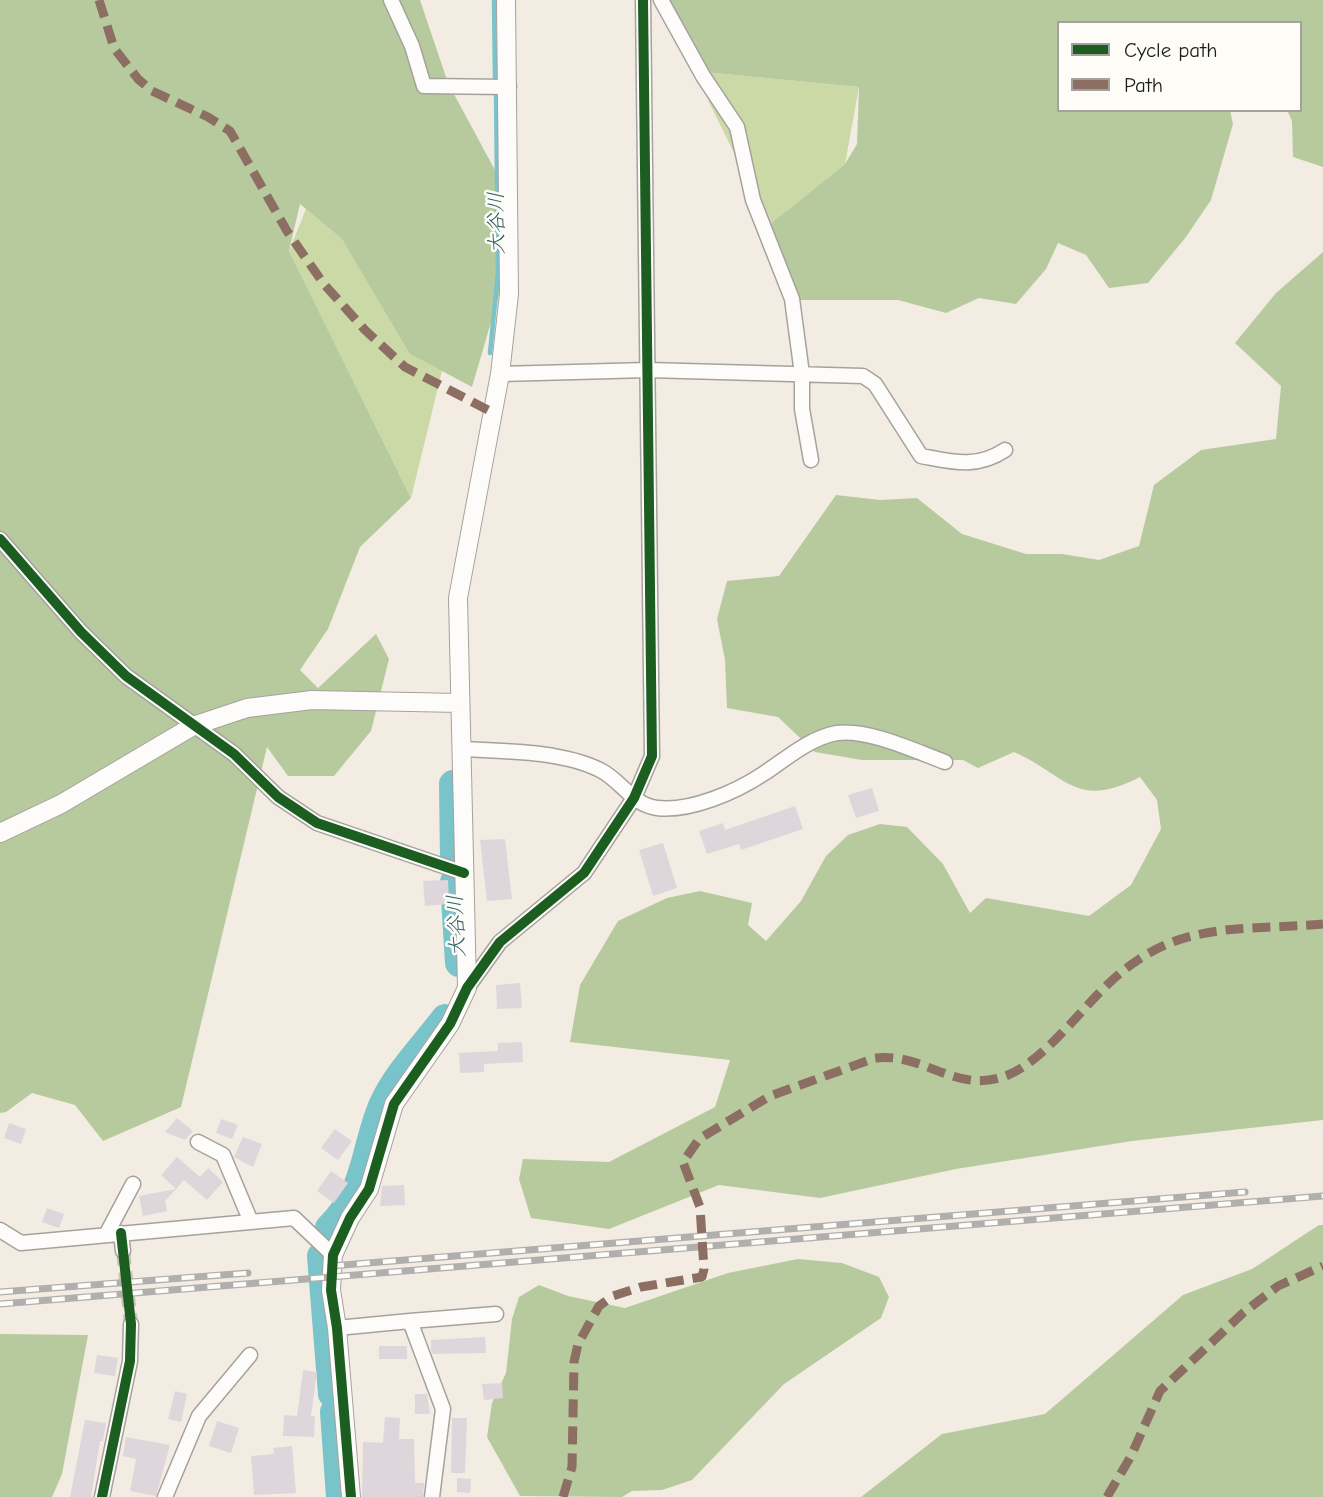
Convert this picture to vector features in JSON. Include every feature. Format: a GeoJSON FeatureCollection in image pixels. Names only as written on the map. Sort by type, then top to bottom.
{"type":"FeatureCollection","features":[{"type":"Feature","properties":{"kind":"street"},"geometry":{"type":"LineString","coordinates":[[391,0],[412,46],[424,86],[509,86]]}},
{"type":"Feature","properties":{"kind":"street"},"geometry":{"type":"LineString","coordinates":[[467,988],[458,598],[500,374],[509,294],[509,86],[506,0]]}},
{"type":"Feature","properties":{"kind":"street"},"geometry":{"type":"LineString","coordinates":[[351,1497],[337,1328],[331,1290],[333,1255],[350,1218],[369,1189],[394,1104],[450,1024],[467,988],[500,942],[584,873],[634,798],[652,756],[643,0]]}},
{"type":"Feature","properties":{"kind":"street"},"geometry":{"type":"LineString","coordinates":[[661,0],[703,76],[737,127],[753,200],[792,299],[802,374],[802,409],[811,460]]}},
{"type":"Feature","properties":{"kind":"street"},"geometry":{"type":"LineString","coordinates":[[500,374],[648,370],[863,376],[876,384],[921,456],[966,465],[989,461],[1005,450]]}},
{"type":"Feature","properties":{"kind":"street"},"geometry":{"type":"LineString","coordinates":[[0,539],[81,632],[126,676],[234,754],[278,797],[317,822],[464,873]]}},
{"type":"Feature","properties":{"kind":"street"},"geometry":{"type":"LineString","coordinates":[[0,833],[61,804],[194,726],[247,708],[312,700],[460,703]]}},
{"type":"Feature","properties":{"kind":"street"},"geometry":{"type":"LineString","coordinates":[[463,749],[524,752],[601,770],[634,798],[658,808],[687,805],[711,798],[759,776],[807,744],[838,733],[883,739],[945,762]]}},
{"type":"Feature","properties":{"kind":"street"},"geometry":{"type":"LineString","coordinates":[[198,1142],[223,1155],[251,1222]]}},
{"type":"Feature","properties":{"kind":"street"},"geometry":{"type":"LineString","coordinates":[[106,1235],[133,1184]]}},
{"type":"Feature","properties":{"kind":"street"},"geometry":{"type":"LineString","coordinates":[[0,1230],[20,1243],[294,1218],[333,1255]]}},
{"type":"Feature","properties":{"kind":"street"},"geometry":{"type":"LineString","coordinates":[[121,1233],[122,1251]]}},
{"type":"Feature","properties":{"kind":"street"},"geometry":{"type":"LineString","coordinates":[[337,1328],[496,1314]]}},
{"type":"Feature","properties":{"kind":"street"},"geometry":{"type":"LineString","coordinates":[[410,1321],[443,1409],[432,1497]]}},
{"type":"Feature","properties":{"kind":"street"},"geometry":{"type":"LineString","coordinates":[[102,1497],[130,1361],[131,1324]]}},
{"type":"Feature","properties":{"kind":"street"},"geometry":{"type":"LineString","coordinates":[[165,1497],[199,1416],[250,1355]]}},
{"type":"Feature","properties":{"kind":"green space"},"geometry":{"type":"Polygon","coordinates":[[[0,0],[420,0],[448,83],[496,172],[501,288],[472,387],[410,354],[342,239],[300,204],[289,251],[411,498],[360,547],[328,629],[300,670],[318,688],[376,634],[389,659],[371,731],[334,776],[288,776],[267,747],[181,1107],[103,1141],[75,1105],[32,1093],[6,1112],[0,1113],[0,0]]]}},
{"type":"Feature","properties":{"kind":"green space"},"geometry":{"type":"Polygon","coordinates":[[[667,0],[1323,0],[1323,167],[1293,157],[1292,121],[1288,112],[1302,112],[1302,21],[1057,21],[1057,112],[1230,112],[1233,124],[1211,200],[1186,237],[1148,283],[1109,288],[1086,255],[1058,243],[1046,269],[1016,304],[979,298],[946,313],[898,300],[797,300],[769,225],[845,164],[857,144],[859,87],[694,71],[667,0]]]}},
{"type":"Feature","properties":{"kind":"green space"},"geometry":{"type":"Polygon","coordinates":[[[694,71],[859,87],[845,164],[769,225],[694,71]]]}},
{"type":"Feature","properties":{"kind":"green space"},"geometry":{"type":"Polygon","coordinates":[[[306,209],[342,239],[419,359],[442,371],[411,498],[289,251],[306,209]]]}},
{"type":"Feature","properties":{"kind":"green space"},"geometry":{"type":"Polygon","coordinates":[[[1323,252],[1323,1120],[1132,1141],[956,1169],[820,1198],[719,1185],[609,1229],[531,1218],[519,1179],[523,1159],[609,1162],[715,1107],[730,1060],[570,1042],[580,985],[618,921],[667,898],[700,891],[752,903],[748,925],[766,941],[801,901],[826,856],[848,835],[880,824],[907,827],[943,864],[970,913],[986,898],[1089,916],[1131,885],[1161,829],[1157,800],[1140,777],[1118,786],[1086,790],[1073,786],[1014,752],[978,768],[963,760],[862,760],[815,752],[778,717],[727,708],[725,660],[717,619],[727,581],[779,576],[836,495],[880,500],[917,498],[962,534],[1026,554],[1062,554],[1099,560],[1139,546],[1154,485],[1201,450],[1276,439],[1281,386],[1235,343],[1276,293],[1323,252]]]}},
{"type":"Feature","properties":{"kind":"green space"},"geometry":{"type":"Polygon","coordinates":[[[1319,1225],[1323,1225],[1323,1497],[861,1497],[942,1434],[1045,1414],[1183,1295],[1252,1269],[1319,1225]]]}},
{"type":"Feature","properties":{"kind":"green space"},"geometry":{"type":"Polygon","coordinates":[[[798,1259],[842,1263],[879,1277],[889,1297],[881,1318],[784,1384],[692,1480],[662,1490],[632,1491],[622,1497],[520,1496],[487,1437],[492,1403],[506,1373],[512,1319],[519,1297],[539,1285],[568,1296],[625,1308],[728,1273],[798,1259]]]}},
{"type":"Feature","properties":{"kind":"green space"},"geometry":{"type":"Polygon","coordinates":[[[0,1334],[88,1335],[62,1474],[52,1497],[0,1497],[0,1334]]]}},
{"type":"Feature","properties":{"kind":"building"},"geometry":{"type":"Polygon","coordinates":[[[872,788],[879,811],[856,818],[848,795],[872,788]]]}},
{"type":"Feature","properties":{"kind":"building"},"geometry":{"type":"Polygon","coordinates":[[[795,806],[803,829],[741,850],[739,844],[707,854],[699,831],[723,823],[725,830],[795,806]]]}},
{"type":"Feature","properties":{"kind":"building"},"geometry":{"type":"Polygon","coordinates":[[[505,839],[512,899],[487,901],[480,840],[505,839]]]}},
{"type":"Feature","properties":{"kind":"building"},"geometry":{"type":"Polygon","coordinates":[[[663,843],[677,888],[653,896],[639,850],[663,843]]]}},
{"type":"Feature","properties":{"kind":"building"},"geometry":{"type":"Polygon","coordinates":[[[448,880],[449,904],[425,906],[423,881],[448,880]]]}},
{"type":"Feature","properties":{"kind":"building"},"geometry":{"type":"Polygon","coordinates":[[[520,983],[522,1008],[497,1009],[496,985],[520,983]]]}},
{"type":"Feature","properties":{"kind":"building"},"geometry":{"type":"Polygon","coordinates":[[[522,1042],[523,1062],[484,1064],[484,1072],[460,1073],[459,1053],[498,1051],[498,1043],[522,1042]]]}},
{"type":"Feature","properties":{"kind":"building"},"geometry":{"type":"Polygon","coordinates":[[[177,1118],[193,1131],[185,1140],[165,1132],[177,1118]]]}},
{"type":"Feature","properties":{"kind":"building"},"geometry":{"type":"Polygon","coordinates":[[[221,1119],[238,1125],[232,1139],[216,1133],[221,1119]]]}},
{"type":"Feature","properties":{"kind":"building"},"geometry":{"type":"Polygon","coordinates":[[[9,1123],[26,1129],[21,1144],[4,1138],[9,1123]]]}},
{"type":"Feature","properties":{"kind":"building"},"geometry":{"type":"Polygon","coordinates":[[[335,1129],[352,1141],[338,1160],[321,1148],[335,1129]]]}},
{"type":"Feature","properties":{"kind":"building"},"geometry":{"type":"Polygon","coordinates":[[[243,1137],[262,1144],[253,1167],[234,1157],[243,1137]]]}},
{"type":"Feature","properties":{"kind":"building"},"geometry":{"type":"Polygon","coordinates":[[[177,1157],[200,1177],[208,1168],[223,1182],[207,1200],[184,1180],[176,1189],[161,1175],[177,1157]]]}},
{"type":"Feature","properties":{"kind":"building"},"geometry":{"type":"Polygon","coordinates":[[[331,1171],[348,1183],[334,1203],[317,1191],[331,1171]]]}},
{"type":"Feature","properties":{"kind":"building"},"geometry":{"type":"Polygon","coordinates":[[[404,1185],[405,1205],[380,1206],[382,1186],[404,1185]]]}},
{"type":"Feature","properties":{"kind":"building"},"geometry":{"type":"Polygon","coordinates":[[[176,1189],[165,1201],[167,1211],[143,1216],[139,1196],[176,1189]]]}},
{"type":"Feature","properties":{"kind":"building"},"geometry":{"type":"Polygon","coordinates":[[[47,1208],[64,1214],[59,1228],[42,1222],[47,1208]]]}},
{"type":"Feature","properties":{"kind":"building"},"geometry":{"type":"Polygon","coordinates":[[[485,1337],[486,1353],[433,1354],[431,1350],[431,1340],[485,1337]]]}},
{"type":"Feature","properties":{"kind":"building"},"geometry":{"type":"Polygon","coordinates":[[[379,1346],[407,1346],[407,1359],[379,1359],[379,1346]]]}},
{"type":"Feature","properties":{"kind":"building"},"geometry":{"type":"Polygon","coordinates":[[[97,1355],[118,1358],[115,1376],[94,1373],[97,1355]]]}},
{"type":"Feature","properties":{"kind":"building"},"geometry":{"type":"Polygon","coordinates":[[[303,1370],[317,1372],[311,1416],[315,1416],[314,1437],[283,1436],[284,1415],[297,1416],[303,1370]]]}},
{"type":"Feature","properties":{"kind":"building"},"geometry":{"type":"Polygon","coordinates":[[[502,1383],[503,1398],[484,1400],[482,1384],[502,1383]]]}},
{"type":"Feature","properties":{"kind":"building"},"geometry":{"type":"Polygon","coordinates":[[[175,1391],[187,1394],[181,1422],[168,1419],[175,1391]]]}},
{"type":"Feature","properties":{"kind":"building"},"geometry":{"type":"Polygon","coordinates":[[[415,1394],[427,1394],[430,1414],[415,1414],[415,1394]]]}},
{"type":"Feature","properties":{"kind":"building"},"geometry":{"type":"Polygon","coordinates":[[[385,1417],[400,1418],[399,1439],[414,1439],[415,1483],[424,1483],[423,1497],[362,1497],[363,1442],[383,1443],[385,1417]]]}},
{"type":"Feature","properties":{"kind":"building"},"geometry":{"type":"Polygon","coordinates":[[[452,1418],[467,1418],[465,1473],[451,1473],[452,1418]]]}},
{"type":"Feature","properties":{"kind":"building"},"geometry":{"type":"Polygon","coordinates":[[[85,1420],[106,1423],[103,1441],[100,1441],[91,1497],[70,1497],[85,1420]]]}},
{"type":"Feature","properties":{"kind":"building"},"geometry":{"type":"Polygon","coordinates":[[[217,1421],[239,1428],[231,1453],[209,1446],[217,1421]]]}},
{"type":"Feature","properties":{"kind":"building"},"geometry":{"type":"Polygon","coordinates":[[[126,1437],[170,1445],[156,1496],[130,1491],[136,1459],[123,1456],[126,1437]]]}},
{"type":"Feature","properties":{"kind":"building"},"geometry":{"type":"Polygon","coordinates":[[[292,1446],[296,1493],[254,1495],[251,1456],[274,1454],[273,1448],[292,1446]]]}},
{"type":"Feature","properties":{"kind":"building"},"geometry":{"type":"Polygon","coordinates":[[[457,1478],[471,1479],[470,1493],[457,1492],[457,1478]]]}},
{"type":"Feature","properties":{"kind":"waterway","name":"大谷川"},"geometry":{"type":"LineString","coordinates":[[494,0],[495,79]]}},
{"type":"Feature","properties":{"kind":"waterway","name":"大谷川"},"geometry":{"type":"LineString","coordinates":[[490,353],[498,273],[496,92]]}},
{"type":"Feature","properties":{"kind":"waterway","name":"大谷川"},"geometry":{"type":"LineString","coordinates":[[453,784],[454,860]]}},
{"type":"Feature","properties":{"kind":"waterway","name":"大谷川"},"geometry":{"type":"LineString","coordinates":[[454,882],[459,963]]}},
{"type":"Feature","properties":{"kind":"waterway","name":"大谷川"},"geometry":{"type":"LineString","coordinates":[[329,1228],[342,1213],[358,1184],[376,1123],[388,1094],[445,1018]]}},
{"type":"Feature","properties":{"kind":"waterway","name":"大谷川"},"geometry":{"type":"LineString","coordinates":[[321,1256],[332,1394]]}},
{"type":"Feature","properties":{"kind":"waterway","name":"大谷川"},"geometry":{"type":"LineString","coordinates":[[334,1412],[340,1497]]}},
{"type":"Feature","properties":{"kind":"tunnel"},"geometry":{"type":"LineString","coordinates":[[123,1251],[131,1324]]}},
{"type":"Feature","properties":{"kind":"railway"},"geometry":{"type":"LineString","coordinates":[[331,1266],[1245,1192]]}},
{"type":"Feature","properties":{"kind":"railway"},"geometry":{"type":"LineString","coordinates":[[0,1304],[1323,1196]]}},
{"type":"Feature","properties":{"kind":"railway"},"geometry":{"type":"LineString","coordinates":[[0,1292],[248,1273]]}},
{"type":"Feature","properties":{"kind":"marked path"},"geometry":{"type":"LineString","coordinates":[[99,0],[114,48],[138,79],[152,91],[208,117],[230,131],[287,231],[323,283],[365,330],[405,367],[492,412]]}},
{"type":"Feature","properties":{"kind":"marked path"},"geometry":{"type":"LineString","coordinates":[[563,1497],[572,1467],[574,1362],[578,1344],[599,1306],[613,1296],[641,1287],[702,1277],[704,1269],[700,1207],[683,1162],[699,1139],[770,1096],[875,1058],[910,1061],[973,1080],[990,1080],[1008,1075],[1033,1059],[1058,1037],[1102,990],[1128,967],[1154,950],[1205,933],[1323,924]]}},
{"type":"Feature","properties":{"kind":"marked path"},"geometry":{"type":"LineString","coordinates":[[1107,1497],[1131,1456],[1160,1391],[1243,1313],[1278,1286],[1323,1266]]}},
{"type":"Feature","properties":{"kind":"cycle path"},"geometry":{"type":"LineString","coordinates":[[351,1497],[337,1328],[331,1290],[333,1255],[350,1218],[369,1189],[394,1104],[450,1024],[467,988],[500,942],[584,873],[634,798],[652,756],[643,0]]}},
{"type":"Feature","properties":{"kind":"cycle path"},"geometry":{"type":"LineString","coordinates":[[0,539],[81,632],[126,676],[234,754],[278,797],[317,823],[464,873]]}},
{"type":"Feature","properties":{"kind":"cycle path"},"geometry":{"type":"LineString","coordinates":[[102,1497],[130,1361],[131,1324],[121,1233]]}}]}
